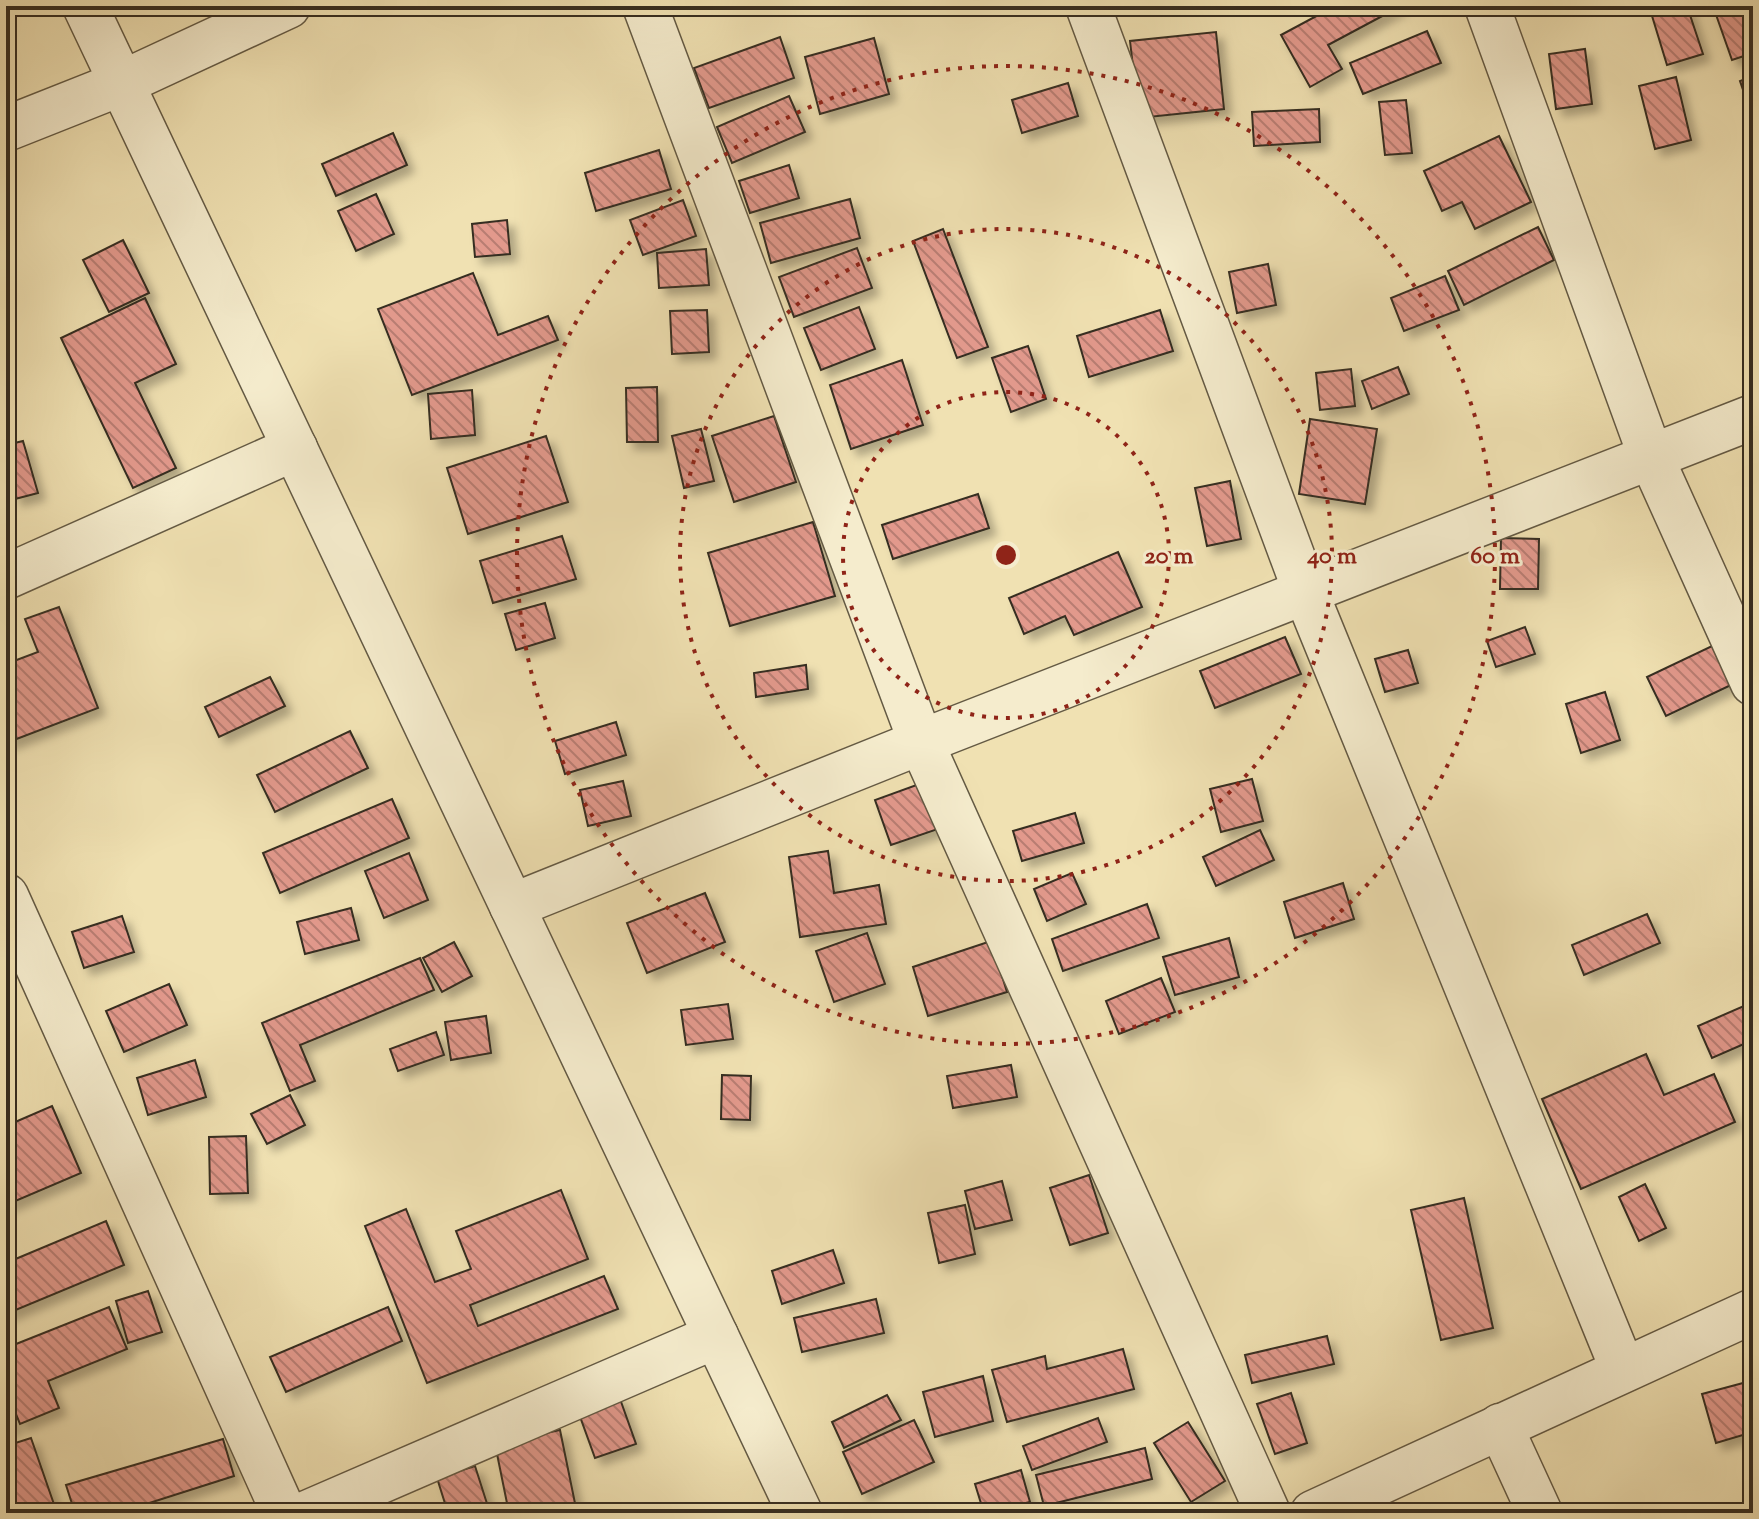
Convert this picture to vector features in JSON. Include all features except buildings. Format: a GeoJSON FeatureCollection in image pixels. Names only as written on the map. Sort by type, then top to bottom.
{"type":"FeatureCollection","features":[{"type":"Feature","properties":{"kind":"street"},"geometry":{"type":"LineString","coordinates":[[85,6],[800,1513]]}},
{"type":"Feature","properties":{"kind":"street"},"geometry":{"type":"LineString","coordinates":[[6,129],[122,83],[288,6]]}},
{"type":"Feature","properties":{"kind":"street"},"geometry":{"type":"LineString","coordinates":[[645,6],[921,742],[1268,1513]]}},
{"type":"Feature","properties":{"kind":"street"},"geometry":{"type":"LineString","coordinates":[[1088,6],[1306,593],[1623,1370]]}},
{"type":"Feature","properties":{"kind":"street"},"geometry":{"type":"LineString","coordinates":[[1487,6],[1651,457],[1753,683]]}},
{"type":"Feature","properties":{"kind":"street"},"geometry":{"type":"LineString","coordinates":[[512,906],[921,742],[1753,417]]}},
{"type":"Feature","properties":{"kind":"street"},"geometry":{"type":"LineString","coordinates":[[6,577],[295,448]]}},
{"type":"Feature","properties":{"kind":"street"},"geometry":{"type":"LineString","coordinates":[[6,896],[284,1513]]}},
{"type":"Feature","properties":{"kind":"street"},"geometry":{"type":"LineString","coordinates":[[1313,1513],[1753,1311]]}},
{"type":"Feature","properties":{"kind":"street"},"geometry":{"type":"LineString","coordinates":[[307,1513],[716,1336]]}},
{"type":"Feature","properties":{"kind":"street"},"geometry":{"type":"LineString","coordinates":[[1500,1426],[1540,1513]]}}]}
